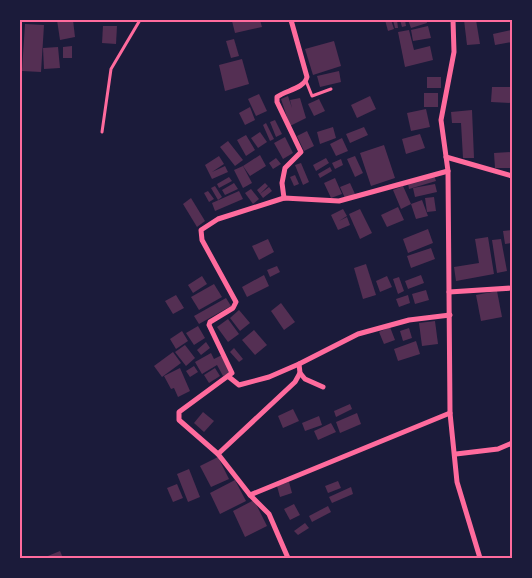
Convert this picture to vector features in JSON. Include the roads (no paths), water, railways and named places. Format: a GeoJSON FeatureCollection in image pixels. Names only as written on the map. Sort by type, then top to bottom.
{"type":"FeatureCollection","features":[{"type":"Feature","properties":{"kind":"street"},"geometry":{"type":"LineString","coordinates":[[284,198],[282,183],[285,168],[301,152],[276,102],[277,97],[306,81],[307,76],[291,20]]}},
{"type":"Feature","properties":{"kind":"street"},"geometry":{"type":"LineString","coordinates":[[453,20],[454,52],[441,120],[448,171],[450,413],[456,454],[457,482],[480,558]]}},
{"type":"Feature","properties":{"kind":"street"},"geometry":{"type":"LineString","coordinates":[[446,156],[512,176]]}},
{"type":"Feature","properties":{"kind":"street"},"geometry":{"type":"LineString","coordinates":[[288,558],[269,514],[250,495],[218,454],[181,424],[179,420],[179,412],[229,378],[232,370],[209,325],[210,322],[233,308],[236,302],[202,240],[201,230],[218,219],[284,198],[339,201],[448,171]]}},
{"type":"Feature","properties":{"kind":"street"},"geometry":{"type":"LineString","coordinates":[[449,292],[512,288]]}},
{"type":"Feature","properties":{"kind":"street"},"geometry":{"type":"LineString","coordinates":[[229,378],[239,385],[269,377],[358,334],[409,320],[450,315]]}},
{"type":"Feature","properties":{"kind":"street"},"geometry":{"type":"LineString","coordinates":[[298,364],[300,374],[305,379],[323,387]]}},
{"type":"Feature","properties":{"kind":"street"},"geometry":{"type":"LineString","coordinates":[[218,454],[295,382],[300,374]]}},
{"type":"Feature","properties":{"kind":"street"},"geometry":{"type":"LineString","coordinates":[[250,495],[450,413]]}},
{"type":"Feature","properties":{"kind":"street"},"geometry":{"type":"LineString","coordinates":[[456,454],[498,449],[512,443]]}},
{"type":"Feature","properties":{"kind":"lane"},"geometry":{"type":"LineString","coordinates":[[102,132],[111,69],[140,20]]}},
{"type":"Feature","properties":{"kind":"lane"},"geometry":{"type":"LineString","coordinates":[[306,81],[312,96],[330,89]]}}]}
